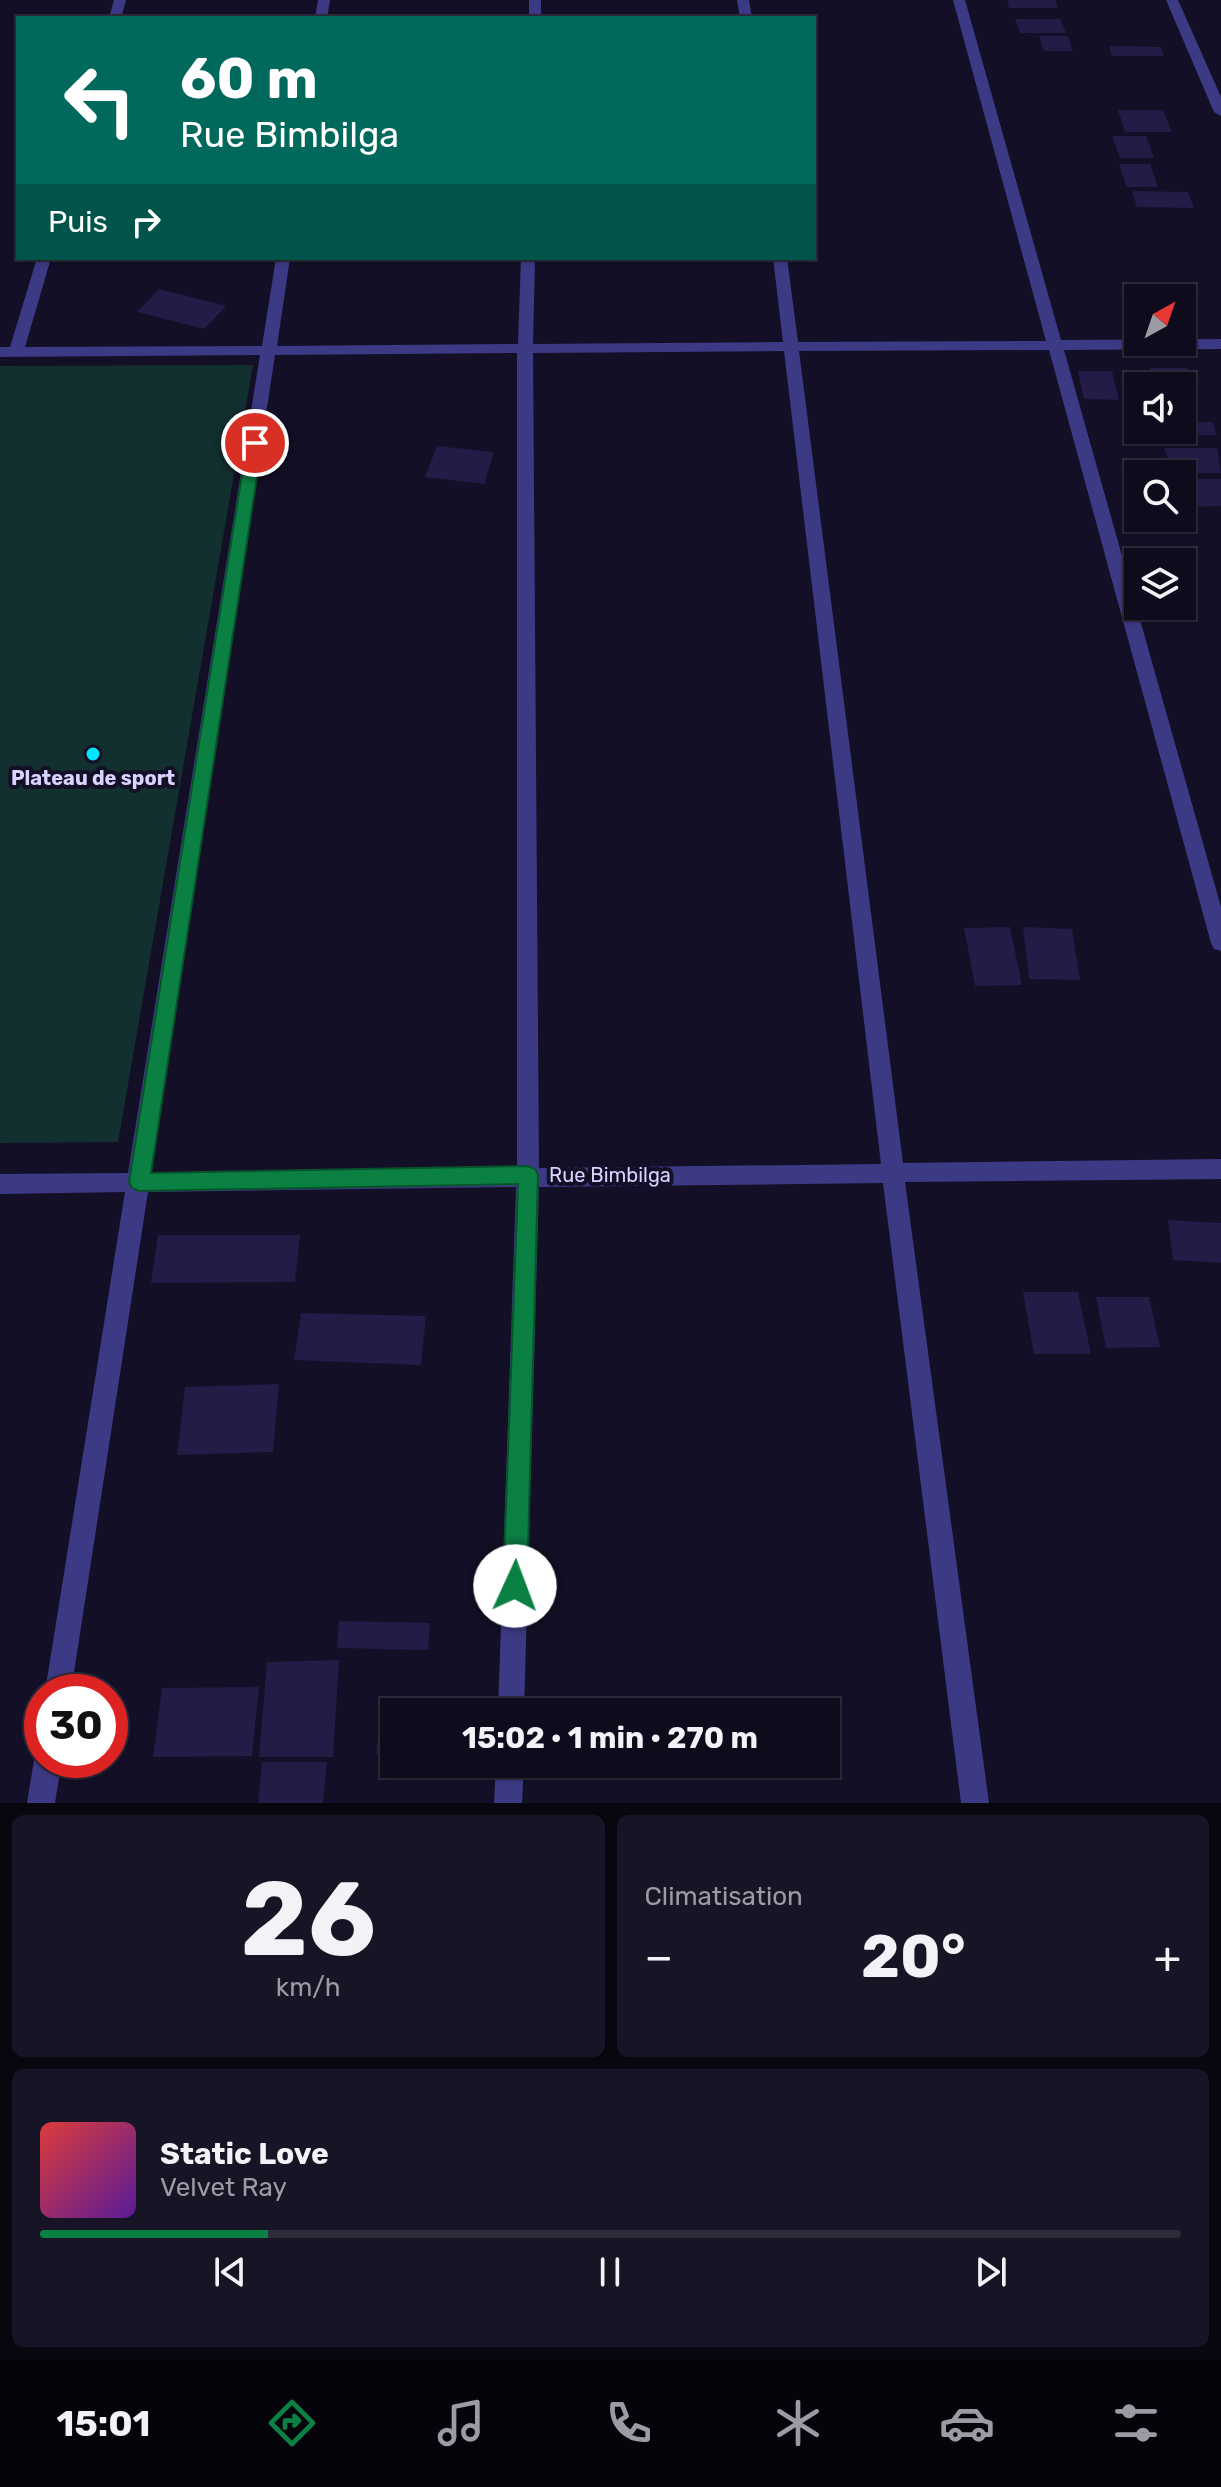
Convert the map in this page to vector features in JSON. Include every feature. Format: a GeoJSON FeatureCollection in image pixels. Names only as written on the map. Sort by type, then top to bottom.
{"type":"FeatureCollection","features":[{"type":"Feature","properties":{"kind":"street"},"geometry":{"type":"LineString","coordinates":[[959,0],[1221,943]]}},
{"type":"Feature","properties":{"kind":"street"},"geometry":{"type":"LineString","coordinates":[[1172,0],[1221,112]]}},
{"type":"Feature","properties":{"kind":"street"},"geometry":{"type":"LineString","coordinates":[[43,260],[8,352],[1221,344]]}},
{"type":"Feature","properties":{"kind":"street"},"geometry":{"type":"LineString","coordinates":[[61,1674],[283,260]]}},
{"type":"Feature","properties":{"kind":"street"},"geometry":{"type":"LineString","coordinates":[[511,1698],[528,1175],[525,348],[528,260]]}},
{"type":"Feature","properties":{"kind":"street"},"geometry":{"type":"LineString","coordinates":[[780,260],[893,1173],[975,1803]]}},
{"type":"Feature","properties":{"kind":"street","name":"Rue Bimbilga"},"geometry":{"type":"LineString","coordinates":[[0,1184],[528,1175],[1221,1169]]}},
{"type":"Feature","properties":{"kind":"street"},"geometry":{"type":"LineString","coordinates":[[41,1803],[45,1778]]}},
{"type":"Feature","properties":{"kind":"street"},"geometry":{"type":"LineString","coordinates":[[508,1803],[509,1778]]}},
{"type":"Feature","properties":{"kind":"green space","name":"Plateau de sport"},"geometry":{"type":"Polygon","coordinates":[[[253,365],[118,1142],[0,1143],[0,366],[253,365]]]}},
{"type":"Feature","properties":{"kind":"building"},"geometry":{"type":"Polygon","coordinates":[[[1007,0],[1055,0],[1058,8],[1009,8],[1007,0]]]}},
{"type":"Feature","properties":{"kind":"building"},"geometry":{"type":"Polygon","coordinates":[[[1015,19],[1060,19],[1066,33],[1020,33],[1015,19]]]}},
{"type":"Feature","properties":{"kind":"building"},"geometry":{"type":"Polygon","coordinates":[[[1039,36],[1068,36],[1073,51],[1044,51],[1039,36]]]}},
{"type":"Feature","properties":{"kind":"building"},"geometry":{"type":"Polygon","coordinates":[[[1109,46],[1160,47],[1164,56],[1112,56],[1109,46]]]}},
{"type":"Feature","properties":{"kind":"building"},"geometry":{"type":"Polygon","coordinates":[[[1118,110],[1163,110],[1172,132],[1125,132],[1118,110]]]}},
{"type":"Feature","properties":{"kind":"building"},"geometry":{"type":"Polygon","coordinates":[[[1112,136],[1146,136],[1154,158],[1120,158],[1112,136]]]}},
{"type":"Feature","properties":{"kind":"building"},"geometry":{"type":"Polygon","coordinates":[[[1119,164],[1150,164],[1158,187],[1127,187],[1119,164]]]}},
{"type":"Feature","properties":{"kind":"building"},"geometry":{"type":"Polygon","coordinates":[[[1132,191],[1188,192],[1194,208],[1137,207],[1132,191]]]}},
{"type":"Feature","properties":{"kind":"building"},"geometry":{"type":"Polygon","coordinates":[[[159,289],[226,306],[204,329],[137,312],[159,289]]]}},
{"type":"Feature","properties":{"kind":"building"},"geometry":{"type":"Polygon","coordinates":[[[1150,368],[1188,368],[1189,372],[1151,372],[1150,368]]]}},
{"type":"Feature","properties":{"kind":"building"},"geometry":{"type":"Polygon","coordinates":[[[1078,371],[1112,371],[1119,400],[1084,399],[1078,371]]]}},
{"type":"Feature","properties":{"kind":"building"},"geometry":{"type":"Polygon","coordinates":[[[1196,422],[1212,422],[1217,435],[1196,435],[1196,422]]]}},
{"type":"Feature","properties":{"kind":"building"},"geometry":{"type":"Polygon","coordinates":[[[437,446],[494,452],[484,484],[425,477],[437,446]]]}},
{"type":"Feature","properties":{"kind":"building"},"geometry":{"type":"Polygon","coordinates":[[[1164,448],[1217,448],[1221,473],[1196,473],[1196,460],[1168,460],[1164,448]]]}},
{"type":"Feature","properties":{"kind":"building"},"geometry":{"type":"Polygon","coordinates":[[[1196,479],[1221,479],[1221,506],[1196,507],[1196,479]]]}},
{"type":"Feature","properties":{"kind":"building"},"geometry":{"type":"Polygon","coordinates":[[[1010,927],[1022,985],[975,986],[964,928],[1010,927]]]}},
{"type":"Feature","properties":{"kind":"building"},"geometry":{"type":"Polygon","coordinates":[[[1023,927],[1072,929],[1080,980],[1029,979],[1023,927]]]}},
{"type":"Feature","properties":{"kind":"building"},"geometry":{"type":"Polygon","coordinates":[[[1168,1220],[1221,1223],[1221,1263],[1173,1260],[1168,1220]]]}},
{"type":"Feature","properties":{"kind":"building"},"geometry":{"type":"Polygon","coordinates":[[[158,1235],[300,1235],[295,1282],[151,1283],[158,1235]]]}},
{"type":"Feature","properties":{"kind":"building"},"geometry":{"type":"Polygon","coordinates":[[[1023,1292],[1078,1292],[1091,1354],[1034,1354],[1023,1292]]]}},
{"type":"Feature","properties":{"kind":"building"},"geometry":{"type":"Polygon","coordinates":[[[1096,1297],[1149,1297],[1160,1347],[1106,1348],[1096,1297]]]}},
{"type":"Feature","properties":{"kind":"building"},"geometry":{"type":"Polygon","coordinates":[[[301,1313],[426,1316],[421,1365],[294,1360],[301,1313]]]}},
{"type":"Feature","properties":{"kind":"building"},"geometry":{"type":"Polygon","coordinates":[[[279,1384],[273,1452],[177,1455],[185,1387],[279,1384]]]}},
{"type":"Feature","properties":{"kind":"building"},"geometry":{"type":"Polygon","coordinates":[[[339,1621],[430,1623],[428,1650],[337,1648],[339,1621]]]}},
{"type":"Feature","properties":{"kind":"building"},"geometry":{"type":"Polygon","coordinates":[[[339,1660],[333,1757],[259,1757],[267,1662],[339,1660]]]}},
{"type":"Feature","properties":{"kind":"building"},"geometry":{"type":"Polygon","coordinates":[[[259,1687],[252,1756],[153,1757],[162,1688],[259,1687]]]}},
{"type":"Feature","properties":{"kind":"building"},"geometry":{"type":"Polygon","coordinates":[[[380,1716],[380,1754],[376,1754],[380,1716]]]}},
{"type":"Feature","properties":{"kind":"building"},"geometry":{"type":"Polygon","coordinates":[[[262,1762],[327,1762],[323,1803],[258,1803],[262,1762]]]}},
{"type":"Feature","properties":{"kind":"place","name":"Plateau de sport"},"geometry":{"type":"Point","coordinates":[93,754]}},
{"type":"Feature","properties":{"kind":"route"},"geometry":{"type":"LineString","coordinates":[[255,443],[139,1182],[528,1175],[515,1586]]}}]}
